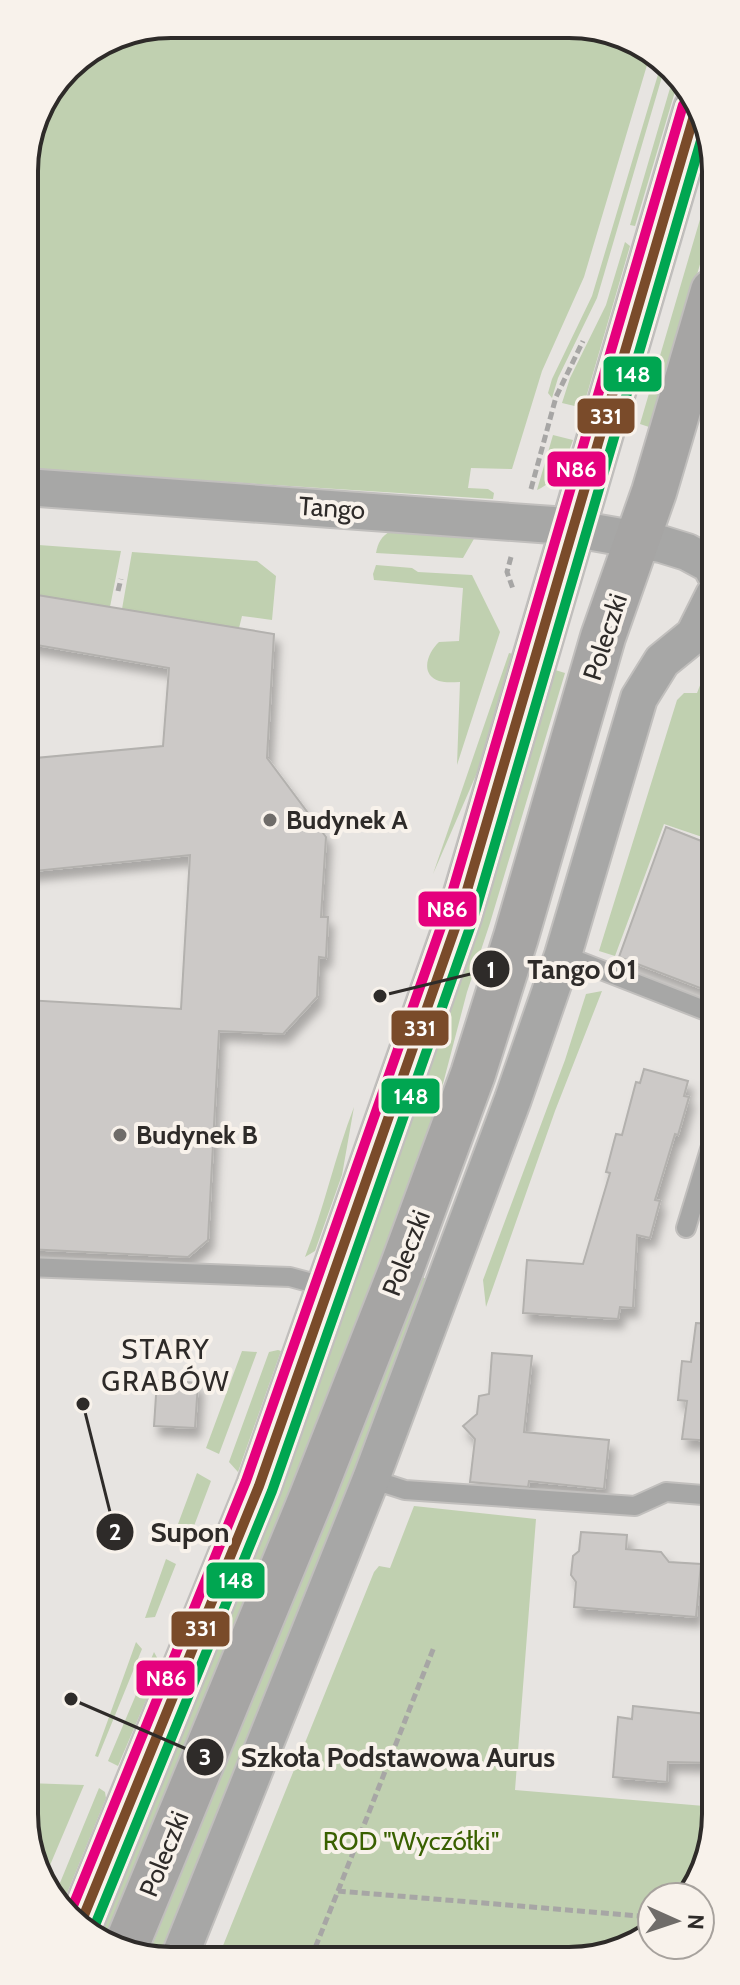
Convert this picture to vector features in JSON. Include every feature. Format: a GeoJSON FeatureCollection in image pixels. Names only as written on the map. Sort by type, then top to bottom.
{"type":"FeatureCollection","features":[{"type":"Feature","properties":{"kind":"main road","name":"Poleczki"},"geometry":{"type":"LineString","coordinates":[[84,1915],[259,1486],[460,914],[692,122]]}},
{"type":"Feature","properties":{"kind":"main road","name":"Poleczki"},"geometry":{"type":"LineString","coordinates":[[129,1940],[312,1496],[401,1270],[473,1074],[603,637],[637,540],[702,327]]}},
{"type":"Feature","properties":{"kind":"street","name":"Tango"},"geometry":{"type":"LineString","coordinates":[[38,488],[498,519],[637,540]]}},
{"type":"Feature","properties":{"kind":"street"},"geometry":{"type":"LineString","coordinates":[[637,540],[687,552],[702,560]]}},
{"type":"Feature","properties":{"kind":"street","name":"Poleczki"},"geometry":{"type":"LineString","coordinates":[[183,1947],[371,1479],[513,1099],[563,955],[639,698],[662,661],[702,642]]}},
{"type":"Feature","properties":{"kind":"lane"},"geometry":{"type":"LineString","coordinates":[[563,955],[702,1009]]}},
{"type":"Feature","properties":{"kind":"lane"},"geometry":{"type":"LineString","coordinates":[[686,1228],[702,1176]]}},
{"type":"Feature","properties":{"kind":"lane"},"geometry":{"type":"LineString","coordinates":[[38,1267],[290,1277],[327,1287]]}},
{"type":"Feature","properties":{"kind":"lane"},"geometry":{"type":"LineString","coordinates":[[371,1479],[405,1490],[635,1506],[666,1492],[702,1495]]}},
{"type":"Feature","properties":{"kind":"path"},"geometry":{"type":"LineString","coordinates":[[118,591],[121,579]]}},
{"type":"Feature","properties":{"kind":"path"},"geometry":{"type":"LineString","coordinates":[[315,1947],[434,1647]]}},
{"type":"Feature","properties":{"kind":"path"},"geometry":{"type":"LineString","coordinates":[[338,1891],[636,1916]]}},
{"type":"Feature","properties":{"kind":"green space"},"geometry":{"type":"Polygon","coordinates":[[[171,38],[569,38],[612,45],[647,64],[584,277],[542,371],[512,469],[471,468],[468,488],[488,489],[494,493],[493,499],[38,470],[38,162],[52,112],[65,90],[83,71],[104,56],[128,45],[171,38]]]}},
{"type":"Feature","properties":{"kind":"green space"},"geometry":{"type":"Polygon","coordinates":[[[658,73],[662,76],[597,298],[558,378],[552,398],[548,393],[552,379],[592,296],[658,73]]]}},
{"type":"Feature","properties":{"kind":"green space"},"geometry":{"type":"Polygon","coordinates":[[[671,85],[675,90],[635,226],[630,225],[671,85]]]}},
{"type":"Feature","properties":{"kind":"green space"},"geometry":{"type":"Polygon","coordinates":[[[702,213],[702,258],[652,428],[640,424],[702,213]]]}},
{"type":"Feature","properties":{"kind":"green space"},"geometry":{"type":"Polygon","coordinates":[[[625,242],[630,246],[583,408],[562,403],[570,378],[606,305],[625,242]]]}},
{"type":"Feature","properties":{"kind":"green space"},"geometry":{"type":"Polygon","coordinates":[[[553,435],[573,440],[556,475],[537,490],[553,435]]]}},
{"type":"Feature","properties":{"kind":"green space"},"geometry":{"type":"Polygon","coordinates":[[[391,531],[475,537],[463,558],[376,553],[380,540],[391,531]]]}},
{"type":"Feature","properties":{"kind":"green space"},"geometry":{"type":"Polygon","coordinates":[[[38,545],[121,551],[110,607],[38,595],[38,545]]]}},
{"type":"Feature","properties":{"kind":"green space"},"geometry":{"type":"Polygon","coordinates":[[[132,552],[257,561],[276,576],[272,620],[242,616],[239,628],[122,609],[132,552]]]}},
{"type":"Feature","properties":{"kind":"green space"},"geometry":{"type":"Polygon","coordinates":[[[376,565],[412,568],[418,572],[472,575],[500,632],[457,765],[460,682],[442,682],[433,678],[427,663],[439,642],[459,641],[463,588],[374,580],[376,565]]]}},
{"type":"Feature","properties":{"kind":"green space"},"geometry":{"type":"Polygon","coordinates":[[[509,653],[513,654],[483,759],[433,874],[509,653]]]}},
{"type":"Feature","properties":{"kind":"green space"},"geometry":{"type":"Polygon","coordinates":[[[552,669],[565,673],[467,992],[427,1145],[344,1366],[111,1932],[100,1926],[552,669]]]}},
{"type":"Feature","properties":{"kind":"green space"},"geometry":{"type":"Polygon","coordinates":[[[702,680],[702,837],[664,824],[615,956],[599,951],[677,700],[684,693],[697,693],[702,680]]]}},
{"type":"Feature","properties":{"kind":"green space"},"geometry":{"type":"Polygon","coordinates":[[[602,991],[555,1111],[486,1307],[483,1280],[565,1060],[586,994],[602,991]]]}},
{"type":"Feature","properties":{"kind":"green space"},"geometry":{"type":"Polygon","coordinates":[[[354,1107],[342,1175],[315,1251],[305,1257],[341,1144],[354,1107]]]}},
{"type":"Feature","properties":{"kind":"green space"},"geometry":{"type":"Polygon","coordinates":[[[422,1277],[432,1281],[169,1947],[152,1945],[422,1277]]]}},
{"type":"Feature","properties":{"kind":"green space"},"geometry":{"type":"Polygon","coordinates":[[[242,1351],[257,1352],[219,1454],[206,1448],[242,1351]]]}},
{"type":"Feature","properties":{"kind":"green space"},"geometry":{"type":"Polygon","coordinates":[[[281,1351],[238,1472],[229,1462],[269,1352],[281,1351]]]}},
{"type":"Feature","properties":{"kind":"green space"},"geometry":{"type":"Polygon","coordinates":[[[197,1473],[211,1481],[194,1526],[178,1524],[197,1473]]]}},
{"type":"Feature","properties":{"kind":"green space","name":"ROD \"Wyczółki\""},"geometry":{"type":"Polygon","coordinates":[[[414,1506],[536,1519],[515,1790],[702,1806],[697,1849],[684,1881],[636,1881],[636,1929],[612,1940],[569,1947],[222,1947],[379,1566],[390,1568],[414,1506]]]}},
{"type":"Feature","properties":{"kind":"green space"},"geometry":{"type":"Polygon","coordinates":[[[166,1559],[176,1564],[155,1617],[145,1618],[166,1559]]]}},
{"type":"Feature","properties":{"kind":"green space"},"geometry":{"type":"Polygon","coordinates":[[[136,1642],[142,1649],[98,1757],[95,1756],[136,1642]]]}},
{"type":"Feature","properties":{"kind":"green space"},"geometry":{"type":"Polygon","coordinates":[[[154,1652],[161,1665],[118,1766],[108,1761],[154,1652]]]}},
{"type":"Feature","properties":{"kind":"green space"},"geometry":{"type":"Polygon","coordinates":[[[38,1783],[84,1785],[49,1867],[41,1840],[38,1783]]]}},
{"type":"Feature","properties":{"kind":"green space"},"geometry":{"type":"Polygon","coordinates":[[[99,1788],[105,1792],[106,1798],[66,1896],[59,1886],[99,1788]]]}},
{"type":"Feature","properties":{"kind":"building"},"geometry":{"type":"Polygon","coordinates":[[[38,595],[274,634],[267,758],[326,837],[321,917],[328,917],[326,958],[319,957],[317,997],[283,1034],[219,1031],[208,1240],[188,1257],[38,1250],[38,1001],[181,1009],[190,855],[38,871],[38,758],[163,746],[169,668],[38,645],[38,595]]]}},
{"type":"Feature","properties":{"kind":"building"},"geometry":{"type":"Polygon","coordinates":[[[666,827],[702,841],[702,989],[619,957],[666,827]]]}},
{"type":"Feature","properties":{"kind":"building"},"geometry":{"type":"Polygon","coordinates":[[[644,1069],[688,1081],[684,1096],[689,1097],[655,1200],[660,1201],[650,1238],[637,1235],[633,1308],[620,1307],[618,1319],[523,1313],[527,1260],[583,1264],[610,1173],[606,1172],[616,1134],[622,1135],[636,1082],[640,1083],[644,1069]]]}},
{"type":"Feature","properties":{"kind":"building"},"geometry":{"type":"Polygon","coordinates":[[[696,1323],[702,1323],[702,1440],[682,1439],[687,1401],[678,1400],[682,1361],[691,1362],[696,1323]]]}},
{"type":"Feature","properties":{"kind":"building"},"geometry":{"type":"Polygon","coordinates":[[[492,1353],[532,1356],[524,1432],[609,1440],[604,1489],[529,1481],[528,1487],[470,1482],[475,1439],[463,1426],[477,1414],[479,1396],[489,1394],[492,1353]]]}},
{"type":"Feature","properties":{"kind":"building"},"geometry":{"type":"Polygon","coordinates":[[[157,1380],[198,1383],[195,1428],[154,1426],[157,1380]]]}},
{"type":"Feature","properties":{"kind":"building"},"geometry":{"type":"Polygon","coordinates":[[[581,1532],[627,1535],[626,1549],[661,1552],[669,1562],[701,1564],[696,1617],[574,1607],[576,1582],[571,1575],[581,1532]]]}},
{"type":"Feature","properties":{"kind":"building"},"geometry":{"type":"Polygon","coordinates":[[[633,1706],[702,1713],[702,1763],[668,1762],[667,1782],[613,1777],[618,1717],[632,1719],[633,1706]]]}},
{"type":"Feature","properties":{"kind":"transit line","name":"N86"},"geometry":{"type":"LineString","coordinates":[[74,1904],[246,1481],[447,910],[683,105]]}},
{"type":"Feature","properties":{"kind":"transit line","name":"331"},"geometry":{"type":"LineString","coordinates":[[84,1915],[259,1486],[460,914],[692,122]]}},
{"type":"Feature","properties":{"kind":"transit line","name":"148"},"geometry":{"type":"LineString","coordinates":[[96,1923],[272,1491],[473,919],[699,147]]}},
{"type":"Feature","properties":{"kind":"place","name":"Budynek A"},"geometry":{"type":"Point","coordinates":[270,820]}},
{"type":"Feature","properties":{"kind":"place","name":"Tango 01"},"geometry":{"type":"Point","coordinates":[380,996]}},
{"type":"Feature","properties":{"kind":"place","name":"Budynek B"},"geometry":{"type":"Point","coordinates":[120,1135]}},
{"type":"Feature","properties":{"kind":"place","name":"Supon"},"geometry":{"type":"Point","coordinates":[83,1404]}},
{"type":"Feature","properties":{"kind":"place","name":"Szkoła Podstawowa Aurus"},"geometry":{"type":"Point","coordinates":[71,1699]}},
{"type":"Feature","properties":{"kind":"district","name":"STARY GRABÓW"},"geometry":{"type":"Point","coordinates":[166,1365]}}]}
